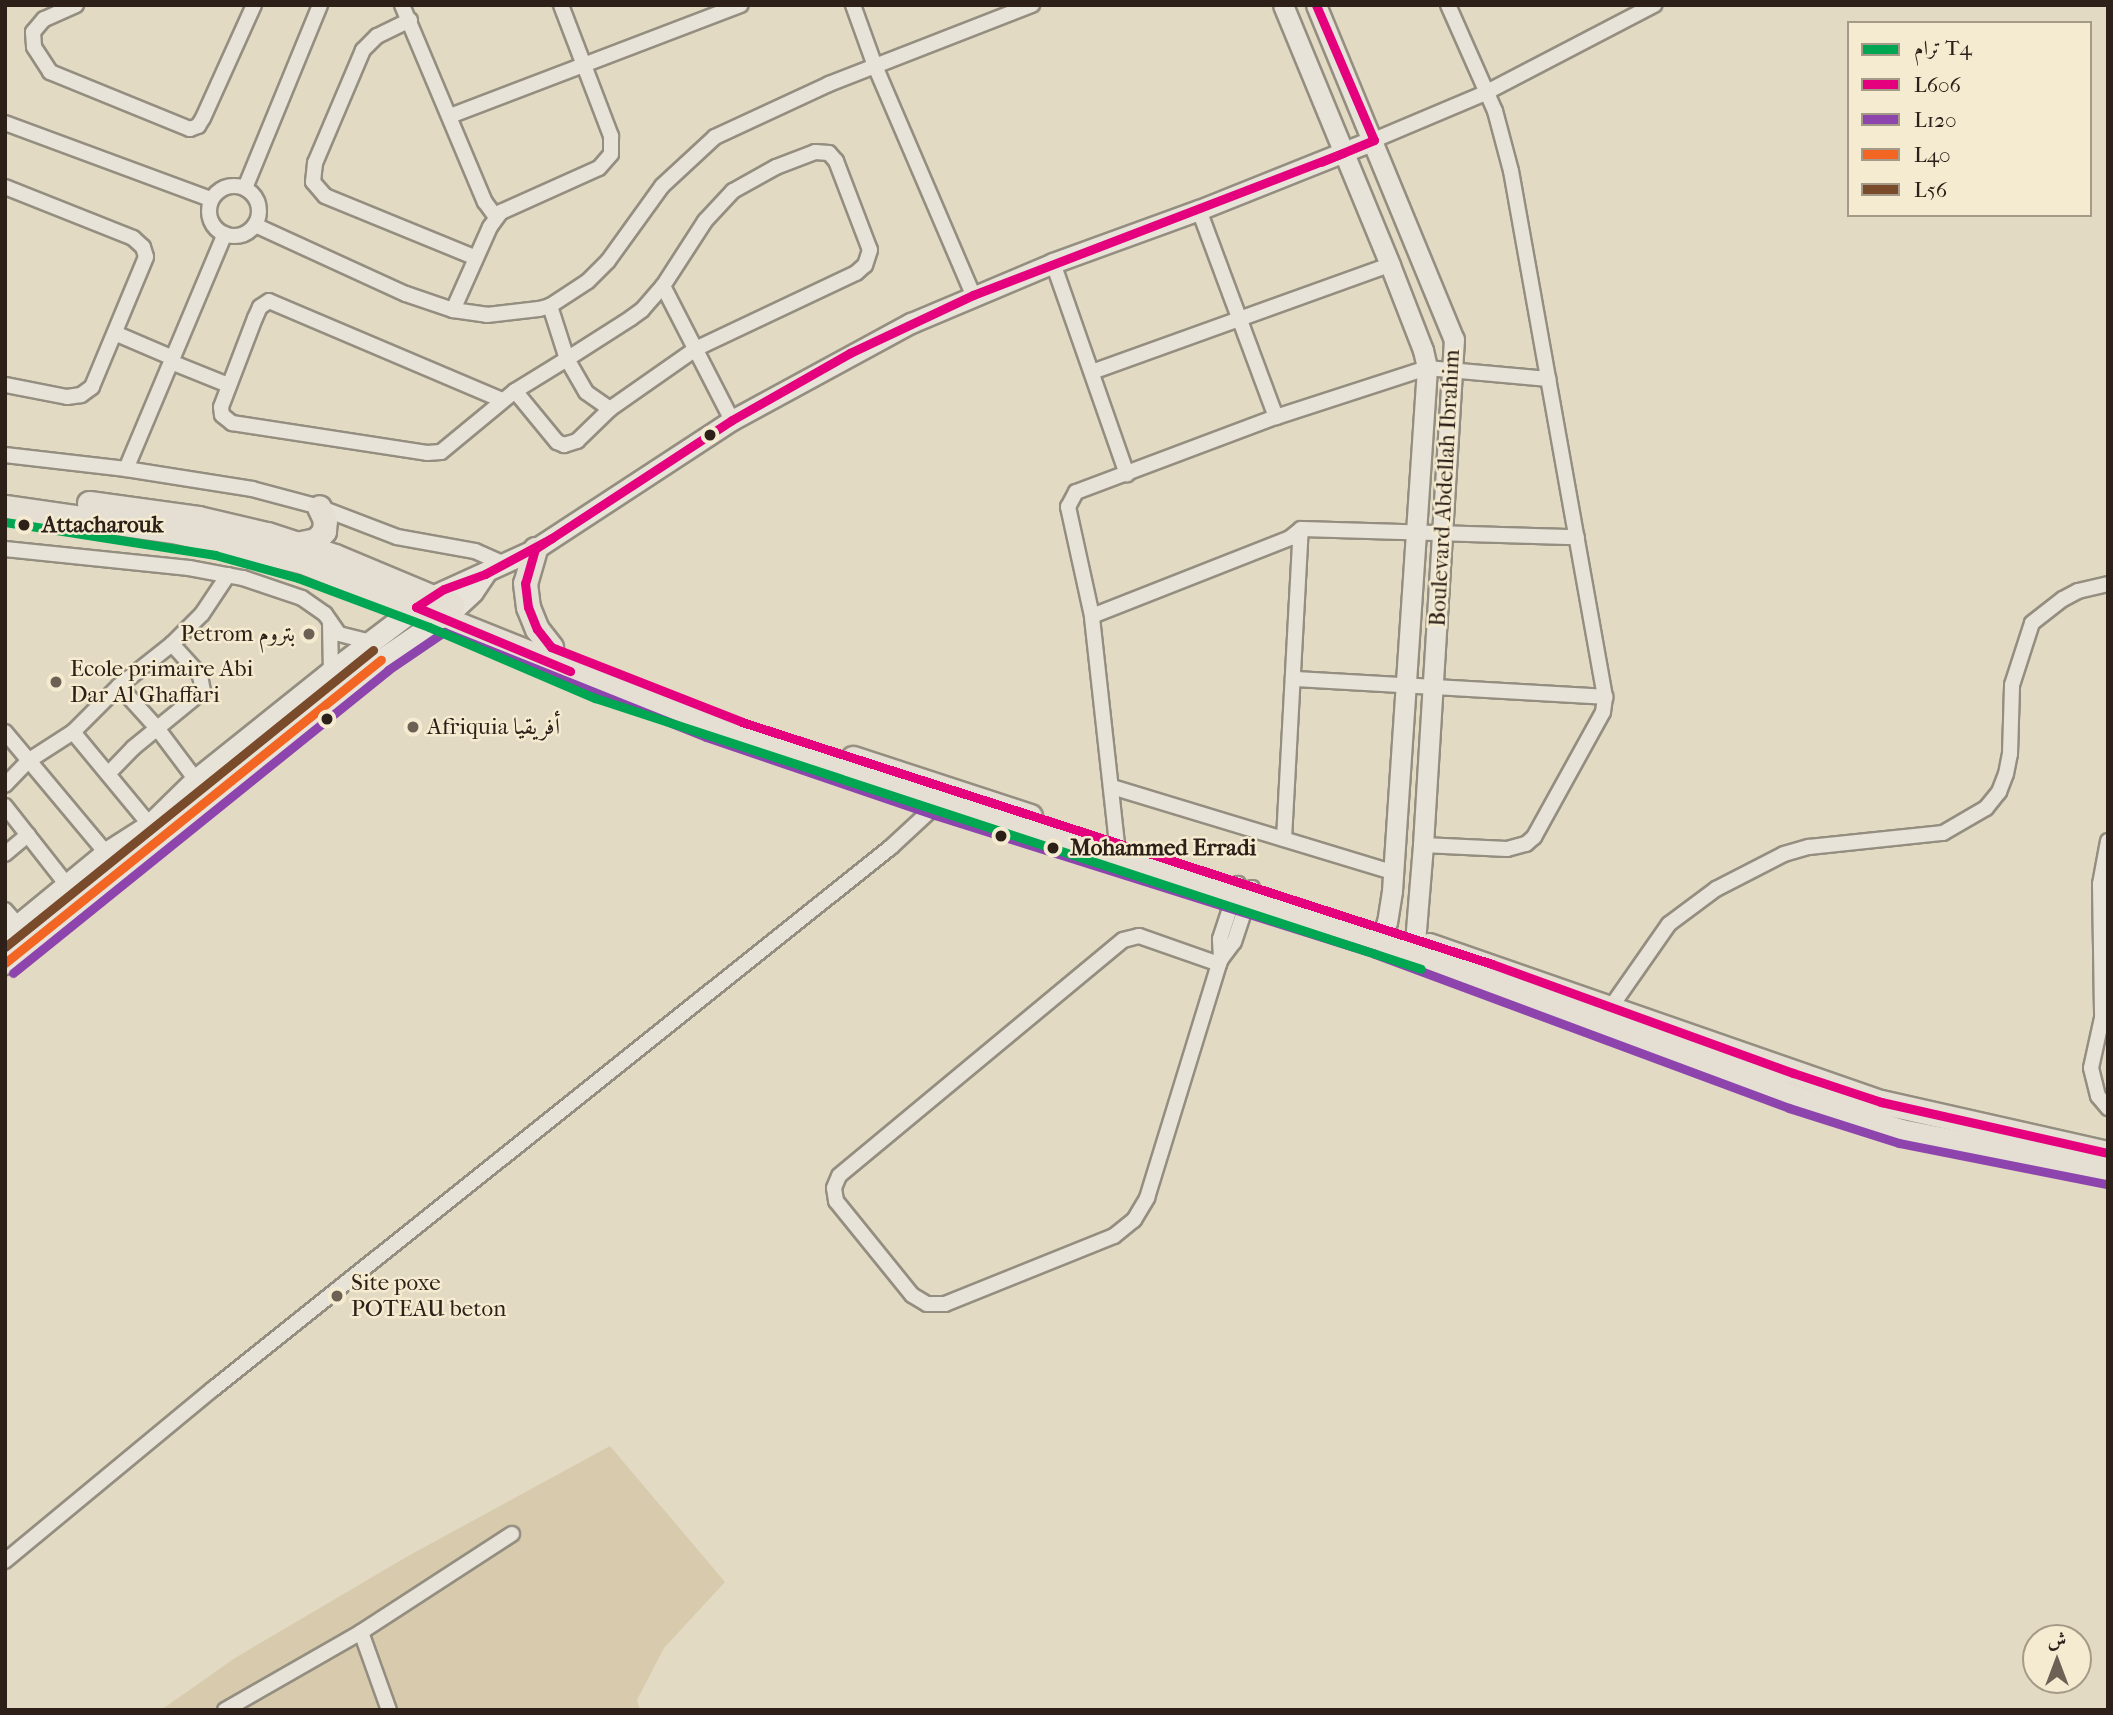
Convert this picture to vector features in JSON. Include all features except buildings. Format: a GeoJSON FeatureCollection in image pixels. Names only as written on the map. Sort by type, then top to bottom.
{"type":"FeatureCollection","features":[{"type":"Feature","properties":{"kind":"main road"},"geometry":{"type":"LineString","coordinates":[[5,492],[198,518],[301,543],[424,602],[710,726],[946,797],[1382,937],[1611,1007],[1881,1102],[2108,1153]]}},
{"type":"Feature","properties":{"kind":"main road"},"geometry":{"type":"LineString","coordinates":[[301,543],[316,540],[324,531],[325,520],[319,507]]}},
{"type":"Feature","properties":{"kind":"main road"},"geometry":{"type":"LineString","coordinates":[[5,508],[178,532],[242,545],[424,602]]}},
{"type":"Feature","properties":{"kind":"main road"},"geometry":{"type":"LineString","coordinates":[[535,549],[526,583],[528,607],[537,629],[551,648]]}},
{"type":"Feature","properties":{"kind":"main road"},"geometry":{"type":"LineString","coordinates":[[9,924],[67,885],[106,853],[150,825],[196,780],[424,602]]}},
{"type":"Feature","properties":{"kind":"main road"},"geometry":{"type":"LineString","coordinates":[[450,613],[551,648],[946,797],[1117,844],[1243,892]]}},
{"type":"Feature","properties":{"kind":"main road"},"geometry":{"type":"LineString","coordinates":[[5,963],[381,660],[450,613]]}},
{"type":"Feature","properties":{"kind":"main road"},"geometry":{"type":"LineString","coordinates":[[1415,947],[1793,1096],[1885,1126],[2108,1172]]}},
{"type":"Feature","properties":{"kind":"street"},"geometry":{"type":"LineString","coordinates":[[76,5],[44,19],[33,32],[34,47],[50,72],[190,129],[198,126],[203,118],[254,5]]}},
{"type":"Feature","properties":{"kind":"street"},"geometry":{"type":"LineString","coordinates":[[245,188],[320,5]]}},
{"type":"Feature","properties":{"kind":"street"},"geometry":{"type":"LineString","coordinates":[[402,5],[485,202],[496,217]]}},
{"type":"Feature","properties":{"kind":"street"},"geometry":{"type":"LineString","coordinates":[[453,310],[496,217],[512,205],[593,171],[608,160],[613,148],[611,136],[561,5]]}},
{"type":"Feature","properties":{"kind":"street"},"geometry":{"type":"LineString","coordinates":[[450,116],[741,5]]}},
{"type":"Feature","properties":{"kind":"street"},"geometry":{"type":"LineString","coordinates":[[853,5],[875,66],[973,295]]}},
{"type":"Feature","properties":{"kind":"street"},"geometry":{"type":"LineString","coordinates":[[255,225],[368,278],[453,310],[471,314],[514,314],[550,306],[588,281],[608,261],[662,186],[715,137],[744,121],[875,66],[1032,5]]}},
{"type":"Feature","properties":{"kind":"street","name":"Boulevard Abdellah Ibrahim"},"geometry":{"type":"LineString","coordinates":[[1283,5],[1390,265],[1423,350],[1427,368],[1392,872],[1382,937]]}},
{"type":"Feature","properties":{"kind":"street","name":"Boulevard Abdellah Ibrahim"},"geometry":{"type":"LineString","coordinates":[[1316,5],[1454,339],[1415,947]]}},
{"type":"Feature","properties":{"kind":"street"},"geometry":{"type":"LineString","coordinates":[[1423,845],[1507,849],[1526,844],[1534,837],[1603,712],[1605,697],[1511,171],[1495,111],[1448,5]]}},
{"type":"Feature","properties":{"kind":"street"},"geometry":{"type":"LineString","coordinates":[[424,602],[457,583],[485,574],[535,549],[732,420],[850,353],[973,295],[1199,210],[1485,93],[1654,5]]}},
{"type":"Feature","properties":{"kind":"street"},"geometry":{"type":"LineString","coordinates":[[410,20],[377,36],[363,50],[314,163],[313,182],[325,197],[476,258]]}},
{"type":"Feature","properties":{"kind":"street"},"geometry":{"type":"LineString","coordinates":[[5,123],[211,199]]}},
{"type":"Feature","properties":{"kind":"street"},"geometry":{"type":"LineString","coordinates":[[502,400],[272,301],[262,304],[258,310],[228,385],[221,411],[232,423],[427,453],[447,448],[502,400],[515,391],[631,318],[663,286],[705,221],[733,191],[776,167],[815,152],[825,151],[836,161],[869,244],[869,256],[865,265],[856,273],[697,348],[610,409],[577,441],[564,445],[557,442],[515,391]]}},
{"type":"Feature","properties":{"kind":"street"},"geometry":{"type":"LineString","coordinates":[[5,187],[133,238],[143,247],[146,262],[97,380],[81,396],[67,397],[5,385]]}},
{"type":"Feature","properties":{"kind":"street"},"geometry":{"type":"LineString","coordinates":[[225,187],[245,188],[258,204],[255,225],[241,235],[225,234],[212,224],[209,216],[211,199],[225,187]]}},
{"type":"Feature","properties":{"kind":"street"},"geometry":{"type":"LineString","coordinates":[[1199,210],[1276,417]]}},
{"type":"Feature","properties":{"kind":"street"},"geometry":{"type":"LineString","coordinates":[[126,469],[225,234]]}},
{"type":"Feature","properties":{"kind":"street"},"geometry":{"type":"LineString","coordinates":[[1053,263],[1128,474]]}},
{"type":"Feature","properties":{"kind":"street"},"geometry":{"type":"LineString","coordinates":[[1091,372],[1390,265]]}},
{"type":"Feature","properties":{"kind":"street"},"geometry":{"type":"LineString","coordinates":[[663,286],[732,420]]}},
{"type":"Feature","properties":{"kind":"street"},"geometry":{"type":"LineString","coordinates":[[550,306],[567,359],[586,392],[610,409]]}},
{"type":"Feature","properties":{"kind":"street"},"geometry":{"type":"LineString","coordinates":[[117,334],[228,385]]}},
{"type":"Feature","properties":{"kind":"street"},"geometry":{"type":"LineString","coordinates":[[1117,844],[1092,616],[1068,506],[1076,492],[1276,417],[1427,368],[1549,379]]}},
{"type":"Feature","properties":{"kind":"street"},"geometry":{"type":"LineString","coordinates":[[5,454],[253,489],[319,507],[397,537],[475,551],[504,564]]}},
{"type":"Feature","properties":{"kind":"street"},"geometry":{"type":"LineString","coordinates":[[1092,616],[1290,538],[1301,529],[1577,537]]}},
{"type":"Feature","properties":{"kind":"street"},"geometry":{"type":"LineString","coordinates":[[1284,839],[1301,529]]}},
{"type":"Feature","properties":{"kind":"street"},"geometry":{"type":"LineString","coordinates":[[5,550],[162,564],[228,575],[302,597],[330,621],[339,634],[370,642]]}},
{"type":"Feature","properties":{"kind":"street"},"geometry":{"type":"LineString","coordinates":[[450,613],[473,592],[485,574]]}},
{"type":"Feature","properties":{"kind":"street"},"geometry":{"type":"LineString","coordinates":[[5,785],[28,761],[73,732],[120,687],[173,643],[202,614],[228,575]]}},
{"type":"Feature","properties":{"kind":"street"},"geometry":{"type":"LineString","coordinates":[[1611,1007],[1669,924],[1716,888],[1784,854],[1809,847],[1943,833],[1986,808],[1999,792],[2006,774],[2010,754],[2012,685],[2032,623],[2063,598],[2078,591],[2108,584]]}},
{"type":"Feature","properties":{"kind":"street"},"geometry":{"type":"LineString","coordinates":[[330,621],[331,672]]}},
{"type":"Feature","properties":{"kind":"street"},"geometry":{"type":"LineString","coordinates":[[108,774],[157,728],[203,691],[201,675],[173,643]]}},
{"type":"Feature","properties":{"kind":"street"},"geometry":{"type":"LineString","coordinates":[[1293,679],[1605,697]]}},
{"type":"Feature","properties":{"kind":"street"},"geometry":{"type":"LineString","coordinates":[[120,687],[157,728],[196,780]]}},
{"type":"Feature","properties":{"kind":"street"},"geometry":{"type":"LineString","coordinates":[[5,732],[106,853]]}},
{"type":"Feature","properties":{"kind":"street"},"geometry":{"type":"LineString","coordinates":[[73,732],[150,825]]}},
{"type":"Feature","properties":{"kind":"street"},"geometry":{"type":"LineString","coordinates":[[1112,787],[1392,872]]}},
{"type":"Feature","properties":{"kind":"street"},"geometry":{"type":"LineString","coordinates":[[5,1561],[223,1381],[869,864],[946,797]]}},
{"type":"Feature","properties":{"kind":"street"},"geometry":{"type":"LineString","coordinates":[[5,806],[67,885]]}},
{"type":"Feature","properties":{"kind":"street"},"geometry":{"type":"LineString","coordinates":[[5,854],[28,835]]}},
{"type":"Feature","properties":{"kind":"street"},"geometry":{"type":"LineString","coordinates":[[2108,842],[2100,884],[2102,1018],[2091,1068],[2098,1096],[2108,1108]]}},
{"type":"Feature","properties":{"kind":"street"},"geometry":{"type":"LineString","coordinates":[[1220,961],[1139,936],[1123,940],[839,1176],[834,1188],[836,1201],[912,1295],[926,1304],[945,1304],[1114,1236],[1134,1220],[1147,1198],[1220,961],[1220,939],[1243,892]]}},
{"type":"Feature","properties":{"kind":"street"},"geometry":{"type":"LineString","coordinates":[[225,1710],[361,1632],[512,1534]]}},
{"type":"Feature","properties":{"kind":"street"},"geometry":{"type":"LineString","coordinates":[[361,1632],[389,1710]]}},
{"type":"Feature","properties":{"kind":"shaded area"},"geometry":{"type":"Polygon","coordinates":[[[610,1446],[725,1582],[664,1648],[637,1700],[640,1710],[161,1710],[235,1658],[408,1556],[610,1446]]]}},
{"type":"Feature","properties":{"kind":"tram line","name":"T4"},"geometry":{"type":"LineString","coordinates":[[5,522],[215,555],[298,578],[429,627],[595,698],[1421,969]]}},
{"type":"Feature","properties":{"kind":"transit line","name":"L606"},"geometry":{"type":"LineString","coordinates":[[1316,5],[1374,140],[1321,162]]}},
{"type":"Feature","properties":{"kind":"transit line","name":"L606"},"geometry":{"type":"LineString","coordinates":[[1343,153],[973,295],[850,353],[732,420],[535,549],[525,583],[528,607],[537,629],[551,647],[742,722],[1492,964],[1793,1073],[1881,1102],[2108,1153]]}},
{"type":"Feature","properties":{"kind":"transit line","name":"L606"},"geometry":{"type":"LineString","coordinates":[[416,607],[444,589],[485,574],[552,538]]}},
{"type":"Feature","properties":{"kind":"transit line","name":"L606"},"geometry":{"type":"LineString","coordinates":[[416,607],[570,671]]}},
{"type":"Feature","properties":{"kind":"transit line","name":"L120"},"geometry":{"type":"LineString","coordinates":[[13,973],[388,670],[444,632],[706,737],[935,815],[1375,954],[1789,1108],[1899,1143],[2106,1184]]}},
{"type":"Feature","properties":{"kind":"transit line","name":"L56"},"geometry":{"type":"LineString","coordinates":[[5,947],[373,650]]}},
{"type":"Feature","properties":{"kind":"transit line","name":"L40"},"geometry":{"type":"LineString","coordinates":[[5,963],[381,660]]}},
{"type":"Feature","properties":{"kind":"place","name":"Attacharouk"},"geometry":{"type":"Point","coordinates":[24,525]}},
{"type":"Feature","properties":{"kind":"place","name":"Petrom بتروم"},"geometry":{"type":"Point","coordinates":[309,634]}},
{"type":"Feature","properties":{"kind":"place","name":"Ecole primaire Abi Dar Al Ghaffari"},"geometry":{"type":"Point","coordinates":[56,682]}},
{"type":"Feature","properties":{"kind":"place","name":"Afriquia أفريقيا"},"geometry":{"type":"Point","coordinates":[413,727]}},
{"type":"Feature","properties":{"kind":"place","name":"Mohammed Erradi"},"geometry":{"type":"Point","coordinates":[1053,848]}},
{"type":"Feature","properties":{"kind":"place","name":"Site poxe POTEAU beton"},"geometry":{"type":"Point","coordinates":[337,1296]}}]}
